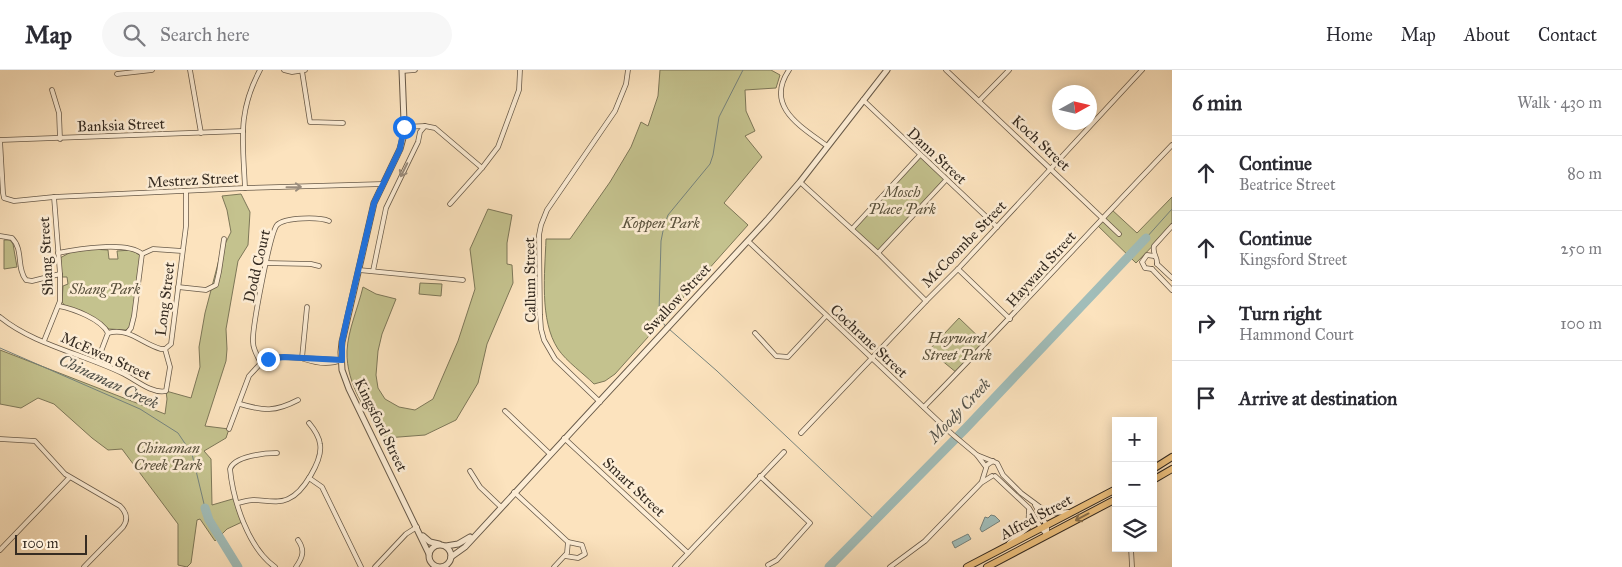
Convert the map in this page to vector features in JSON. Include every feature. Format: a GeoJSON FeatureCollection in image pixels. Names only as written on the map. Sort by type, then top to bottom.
{"type":"FeatureCollection","features":[{"type":"Feature","properties":{"kind":"main road"},"geometry":{"type":"LineString","coordinates":[[1157,466],[1172,457]]}},
{"type":"Feature","properties":{"kind":"main road"},"geometry":{"type":"LineString","coordinates":[[1157,478],[1172,469]]}},
{"type":"Feature","properties":{"kind":"main road","name":"Alfred Street"},"geometry":{"type":"LineString","coordinates":[[967,567],[1112,491]]}},
{"type":"Feature","properties":{"kind":"main road","name":"Alfred Street"},"geometry":{"type":"LineString","coordinates":[[987,567],[1112,501]]}},
{"type":"Feature","properties":{"kind":"street"},"geometry":{"type":"LineString","coordinates":[[116,74],[152,70]]}},
{"type":"Feature","properties":{"kind":"street"},"geometry":{"type":"LineString","coordinates":[[190,70],[201,133]]}},
{"type":"Feature","properties":{"kind":"street"},"geometry":{"type":"LineString","coordinates":[[245,188],[242,121],[247,97],[260,70]]}},
{"type":"Feature","properties":{"kind":"street"},"geometry":{"type":"LineString","coordinates":[[284,70],[292,72],[304,70],[310,122],[342,123]]}},
{"type":"Feature","properties":{"kind":"street"},"geometry":{"type":"LineString","coordinates":[[402,70],[415,70]]}},
{"type":"Feature","properties":{"kind":"street","name":"Kingsford Street"},"geometry":{"type":"LineString","coordinates":[[402,70],[404,127],[400,149],[374,203],[342,342],[342,370],[349,389],[429,554]]}},
{"type":"Feature","properties":{"kind":"street"},"geometry":{"type":"LineString","coordinates":[[450,204],[495,153],[519,90],[520,70]]}},
{"type":"Feature","properties":{"kind":"street","name":"Callum Street"},"geometry":{"type":"LineString","coordinates":[[600,402],[555,359],[544,340],[540,315],[540,235],[541,225],[547,210],[615,111],[626,84],[628,70]]}},
{"type":"Feature","properties":{"kind":"street"},"geometry":{"type":"LineString","coordinates":[[789,70],[784,78],[781,93],[786,113],[827,146]]}},
{"type":"Feature","properties":{"kind":"street","name":"Swallow Street"},"geometry":{"type":"LineString","coordinates":[[451,557],[465,547],[748,241],[800,182],[887,70]]}},
{"type":"Feature","properties":{"kind":"street","name":"Koch Street"},"geometry":{"type":"LineString","coordinates":[[946,70],[1119,234]]}},
{"type":"Feature","properties":{"kind":"street"},"geometry":{"type":"LineString","coordinates":[[980,101],[1009,70]]}},
{"type":"Feature","properties":{"kind":"street","name":"McCoombe Street"},"geometry":{"type":"LineString","coordinates":[[801,433],[958,269],[1142,70]]}},
{"type":"Feature","properties":{"kind":"street"},"geometry":{"type":"LineString","coordinates":[[52,90],[59,113],[60,139]]}},
{"type":"Feature","properties":{"kind":"street","name":"Dann Street"},"geometry":{"type":"LineString","coordinates":[[863,100],[997,227]]}},
{"type":"Feature","properties":{"kind":"street"},"geometry":{"type":"LineString","coordinates":[[373,271],[386,208],[424,126]]}},
{"type":"Feature","properties":{"kind":"street"},"geometry":{"type":"LineString","coordinates":[[404,127],[430,127],[439,132],[482,168]]}},
{"type":"Feature","properties":{"kind":"street","name":"Banksia Street"},"geometry":{"type":"LineString","coordinates":[[0,140],[243,131]]}},
{"type":"Feature","properties":{"kind":"street","name":"Mestrez Street"},"geometry":{"type":"LineString","coordinates":[[0,140],[4,198],[14,201],[54,197],[245,188],[383,184]]}},
{"type":"Feature","properties":{"kind":"street","name":"Hayward Street"},"geometry":{"type":"LineString","coordinates":[[924,407],[1010,319],[1172,145]]}},
{"type":"Feature","properties":{"kind":"street"},"geometry":{"type":"LineString","coordinates":[[852,229],[920,155]]}},
{"type":"Feature","properties":{"kind":"street"},"geometry":{"type":"LineString","coordinates":[[878,253],[946,180]]}},
{"type":"Feature","properties":{"kind":"street"},"geometry":{"type":"LineString","coordinates":[[800,182],[878,253],[926,301]]}},
{"type":"Feature","properties":{"kind":"street","name":"Long Street"},"geometry":{"type":"LineString","coordinates":[[108,333],[118,331],[127,333],[157,348],[165,349],[171,344],[187,219],[186,192]]}},
{"type":"Feature","properties":{"kind":"street","name":"Shang Street"},"geometry":{"type":"LineString","coordinates":[[44,341],[59,306],[60,274],[54,197]]}},
{"type":"Feature","properties":{"kind":"street","name":"Dodd Court"},"geometry":{"type":"LineString","coordinates":[[261,363],[256,354],[253,339],[266,263],[275,229],[282,221],[320,218],[329,221]]}},
{"type":"Feature","properties":{"kind":"street"},"geometry":{"type":"LineString","coordinates":[[1172,226],[1156,243],[1154,256],[1157,264],[1172,278]]}},
{"type":"Feature","properties":{"kind":"street"},"geometry":{"type":"LineString","coordinates":[[0,236],[12,238],[17,244],[22,275],[26,280],[32,281],[60,274]]}},
{"type":"Feature","properties":{"kind":"street"},"geometry":{"type":"LineString","coordinates":[[178,287],[206,290],[216,285],[224,239]]}},
{"type":"Feature","properties":{"kind":"street","name":"Cochrane Street"},"geometry":{"type":"LineString","coordinates":[[748,241],[952,434],[977,455],[986,468]]}},
{"type":"Feature","properties":{"kind":"street"},"geometry":{"type":"LineString","coordinates":[[58,253],[80,248],[107,248],[132,249],[142,254]]}},
{"type":"Feature","properties":{"kind":"street"},"geometry":{"type":"LineString","coordinates":[[142,254],[158,248],[182,251]]}},
{"type":"Feature","properties":{"kind":"street"},"geometry":{"type":"LineString","coordinates":[[127,333],[133,323],[142,254]]}},
{"type":"Feature","properties":{"kind":"street"},"geometry":{"type":"LineString","coordinates":[[1154,256],[1147,255],[1142,262],[1145,268],[1152,269],[1172,290]]}},
{"type":"Feature","properties":{"kind":"street"},"geometry":{"type":"LineString","coordinates":[[266,263],[283,265],[311,264],[319,266]]}},
{"type":"Feature","properties":{"kind":"street"},"geometry":{"type":"LineString","coordinates":[[1152,269],[1157,264]]}},
{"type":"Feature","properties":{"kind":"street"},"geometry":{"type":"LineString","coordinates":[[958,269],[1010,319]]}},
{"type":"Feature","properties":{"kind":"street"},"geometry":{"type":"LineString","coordinates":[[359,270],[463,280]]}},
{"type":"Feature","properties":{"kind":"street"},"geometry":{"type":"LineString","coordinates":[[59,306],[90,318],[106,329],[108,333],[97,362]]}},
{"type":"Feature","properties":{"kind":"street"},"geometry":{"type":"LineString","coordinates":[[302,358],[307,306]]}},
{"type":"Feature","properties":{"kind":"street"},"geometry":{"type":"LineString","coordinates":[[755,333],[776,356],[788,357],[826,316]]}},
{"type":"Feature","properties":{"kind":"street","name":"McEwen Street"},"geometry":{"type":"LineString","coordinates":[[0,317],[21,331],[97,362],[141,384],[164,392],[166,391],[170,366],[165,349]]}},
{"type":"Feature","properties":{"kind":"street"},"geometry":{"type":"LineString","coordinates":[[229,429],[249,376],[261,363],[276,357],[302,358],[311,361],[335,363],[342,360]]}},
{"type":"Feature","properties":{"kind":"street"},"geometry":{"type":"LineString","coordinates":[[240,404],[259,410],[270,410],[298,400]]}},
{"type":"Feature","properties":{"kind":"street"},"geometry":{"type":"LineString","coordinates":[[505,411],[550,454]]}},
{"type":"Feature","properties":{"kind":"street"},"geometry":{"type":"LineString","coordinates":[[238,503],[250,500],[276,502],[288,499],[304,487],[321,450],[320,441],[309,423]]}},
{"type":"Feature","properties":{"kind":"street","name":"Smart Street"},"geometry":{"type":"LineString","coordinates":[[564,438],[688,553]]}},
{"type":"Feature","properties":{"kind":"street"},"geometry":{"type":"LineString","coordinates":[[0,439],[35,441],[69,478],[120,506],[126,516],[124,527],[84,567]]}},
{"type":"Feature","properties":{"kind":"street"},"geometry":{"type":"LineString","coordinates":[[676,567],[784,452]]}},
{"type":"Feature","properties":{"kind":"street"},"geometry":{"type":"LineString","coordinates":[[274,567],[263,556],[244,526],[231,473],[231,465],[240,459],[265,454],[277,454]]}},
{"type":"Feature","properties":{"kind":"street","name":"Cochrane Street"},"geometry":{"type":"LineString","coordinates":[[977,455],[993,461]]}},
{"type":"Feature","properties":{"kind":"street"},"geometry":{"type":"LineString","coordinates":[[981,483],[988,463],[993,461],[999,464],[1003,475],[1040,512],[1047,535]]}},
{"type":"Feature","properties":{"kind":"street"},"geometry":{"type":"LineString","coordinates":[[986,468],[988,474],[993,476],[1029,508],[1044,527]]}},
{"type":"Feature","properties":{"kind":"street"},"geometry":{"type":"LineString","coordinates":[[890,567],[925,541],[981,483],[999,474],[1001,469]]}},
{"type":"Feature","properties":{"kind":"street"},"geometry":{"type":"LineString","coordinates":[[470,471],[480,487],[501,507]]}},
{"type":"Feature","properties":{"kind":"street"},"geometry":{"type":"LineString","coordinates":[[760,476],[810,523],[777,560],[768,565]]}},
{"type":"Feature","properties":{"kind":"street"},"geometry":{"type":"LineString","coordinates":[[0,550],[69,478]]}},
{"type":"Feature","properties":{"kind":"street"},"geometry":{"type":"LineString","coordinates":[[309,478],[322,487],[362,567]]}},
{"type":"Feature","properties":{"kind":"street"},"geometry":{"type":"LineString","coordinates":[[514,492],[568,542],[582,545],[585,554],[581,558],[565,556]]}},
{"type":"Feature","properties":{"kind":"street"},"geometry":{"type":"LineString","coordinates":[[1028,499],[1052,513],[1073,512]]}},
{"type":"Feature","properties":{"kind":"street"},"geometry":{"type":"LineString","coordinates":[[1004,548],[1015,536],[1028,528],[1029,508]]}},
{"type":"Feature","properties":{"kind":"street"},"geometry":{"type":"LineString","coordinates":[[375,567],[406,534],[417,527]]}},
{"type":"Feature","properties":{"kind":"street","name":"Kingsford Street"},"geometry":{"type":"LineString","coordinates":[[417,527],[427,540],[439,544]]}},
{"type":"Feature","properties":{"kind":"street","name":"Swallow Street"},"geometry":{"type":"LineString","coordinates":[[446,546],[463,542],[475,534]]}},
{"type":"Feature","properties":{"kind":"street"},"geometry":{"type":"LineString","coordinates":[[296,567],[300,562],[303,552],[303,547],[298,540]]}},
{"type":"Feature","properties":{"kind":"street"},"geometry":{"type":"LineString","coordinates":[[554,567],[565,556],[568,542]]}},
{"type":"Feature","properties":{"kind":"street"},"geometry":{"type":"LineString","coordinates":[[439,544],[446,546],[451,553],[447,565],[442,567],[435,566],[430,561],[429,554],[432,547],[439,544]]}},
{"type":"Feature","properties":{"kind":"street"},"geometry":{"type":"LineString","coordinates":[[1131,552],[1132,567]]}},
{"type":"Feature","properties":{"kind":"green space","name":"Koppen Park"},"geometry":{"type":"Polygon","coordinates":[[[660,70],[771,70],[780,75],[776,88],[745,90],[746,111],[755,131],[745,136],[762,157],[724,203],[748,225],[615,374],[605,381],[594,384],[570,363],[558,349],[552,337],[544,296],[546,239],[570,239],[610,182],[631,147],[641,122],[648,126],[658,96],[660,70]]]}},
{"type":"Feature","properties":{"kind":"green space","name":"Mosch Place Park"},"geometry":{"type":"Polygon","coordinates":[[[920,155],[946,180],[878,253],[852,229],[920,155]]]}},
{"type":"Feature","properties":{"kind":"green space","name":"Chinaman Creek Park"},"geometry":{"type":"Polygon","coordinates":[[[241,194],[250,212],[248,245],[238,261],[226,329],[226,361],[205,426],[229,429],[226,438],[204,451],[211,459],[212,505],[236,498],[242,522],[227,529],[215,541],[200,519],[197,520],[191,563],[187,567],[178,565],[178,524],[122,449],[108,450],[54,404],[38,398],[21,408],[0,404],[0,350],[165,414],[166,391],[191,398],[200,367],[199,347],[205,313],[221,252],[231,232],[222,196],[241,194]]]}},
{"type":"Feature","properties":{"kind":"green space"},"geometry":{"type":"Polygon","coordinates":[[[1172,197],[1172,226],[1136,263],[1096,224],[1111,209],[1137,233],[1172,197]]]}},
{"type":"Feature","properties":{"kind":"green space"},"geometry":{"type":"Polygon","coordinates":[[[488,209],[512,215],[507,243],[507,264],[512,265],[513,283],[487,344],[478,383],[456,420],[425,435],[386,438],[359,398],[350,375],[348,363],[349,335],[363,287],[376,294],[396,299],[382,334],[378,351],[376,375],[378,388],[385,399],[399,407],[415,410],[433,399],[458,341],[475,289],[470,249],[488,209]]]}},
{"type":"Feature","properties":{"kind":"green space"},"geometry":{"type":"Polygon","coordinates":[[[4,240],[10,240],[13,244],[17,267],[4,269],[4,240]]]}},
{"type":"Feature","properties":{"kind":"green space","name":"Shang Park"},"geometry":{"type":"Polygon","coordinates":[[[91,249],[108,250],[109,259],[118,259],[117,251],[132,250],[141,256],[134,314],[130,326],[126,330],[109,329],[95,319],[65,306],[62,302],[63,286],[68,284],[67,277],[62,277],[60,258],[71,252],[91,249]]]}},
{"type":"Feature","properties":{"kind":"green space"},"geometry":{"type":"Polygon","coordinates":[[[420,283],[442,284],[441,296],[419,294],[420,283]]]}},
{"type":"Feature","properties":{"kind":"green space","name":"Hayward Street Park"},"geometry":{"type":"Polygon","coordinates":[[[959,318],[986,344],[957,373],[929,350],[959,318]]]}},
{"type":"Feature","properties":{"kind":"water"},"geometry":{"type":"Polygon","coordinates":[[[991,515],[1000,521],[982,532],[980,529],[985,517],[988,518],[991,515]]]}},
{"type":"Feature","properties":{"kind":"water"},"geometry":{"type":"Polygon","coordinates":[[[968,534],[971,539],[955,548],[952,542],[968,534]]]}},
{"type":"Feature","properties":{"kind":"waterway"},"geometry":{"type":"LineString","coordinates":[[666,327],[659,313],[661,241],[664,226],[668,215],[710,164],[719,117],[743,70]]}},
{"type":"Feature","properties":{"kind":"waterway","name":"Moody Creek"},"geometry":{"type":"LineString","coordinates":[[1146,238],[1172,209]]}},
{"type":"Feature","properties":{"kind":"waterway","name":"Moody Creek"},"geometry":{"type":"LineString","coordinates":[[829,567],[966,428],[1146,238]]}},
{"type":"Feature","properties":{"kind":"waterway"},"geometry":{"type":"LineString","coordinates":[[669,329],[717,371],[875,520]]}},
{"type":"Feature","properties":{"kind":"waterway","name":"Chinaman Creek"},"geometry":{"type":"LineString","coordinates":[[0,348],[140,409],[178,433],[192,454],[205,508]]}},
{"type":"Feature","properties":{"kind":"waterway","name":"Chinaman Creek"},"geometry":{"type":"LineString","coordinates":[[205,508],[209,520],[238,567]]}},
{"type":"Feature","properties":{"kind":"route"},"geometry":{"type":"LineString","coordinates":[[268,359],[276,357],[312,357],[342,360],[342,342],[374,203],[400,149],[404,127]]}}]}
